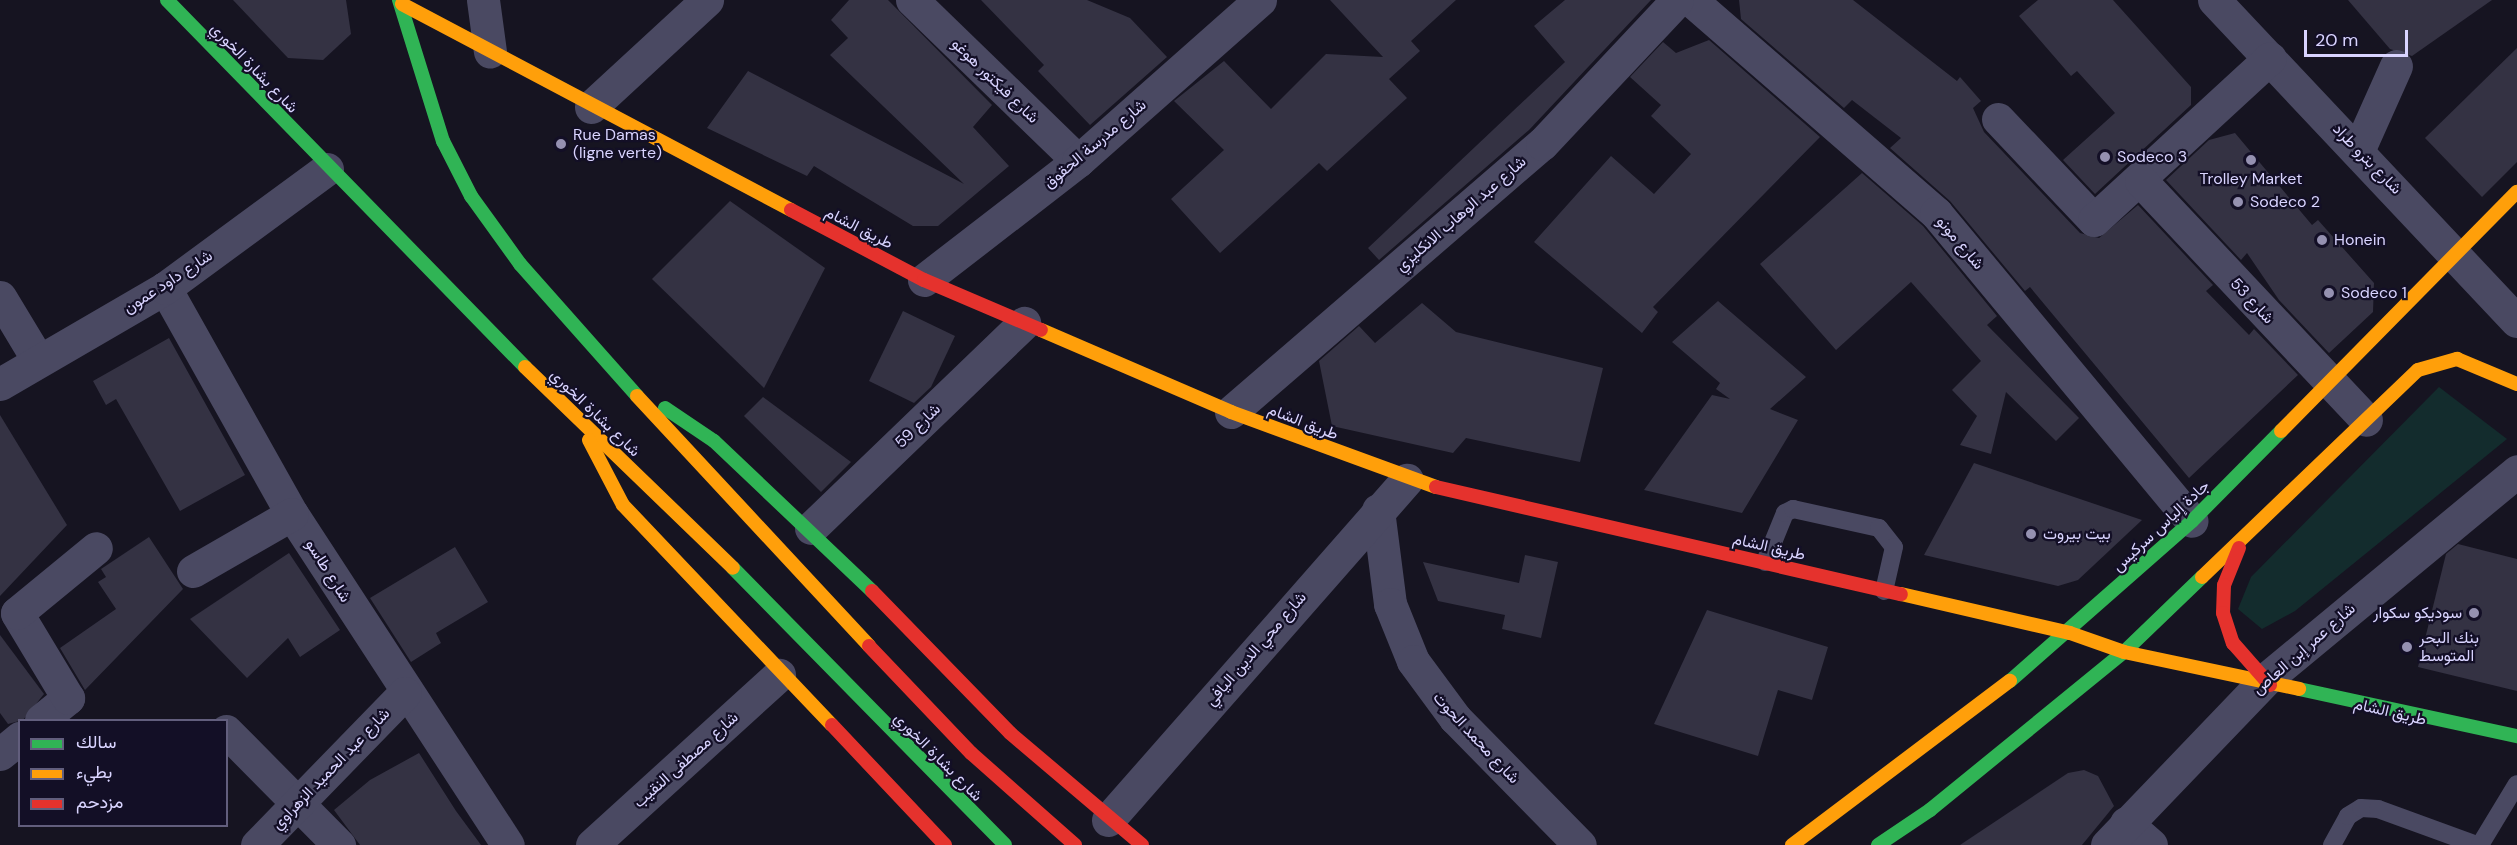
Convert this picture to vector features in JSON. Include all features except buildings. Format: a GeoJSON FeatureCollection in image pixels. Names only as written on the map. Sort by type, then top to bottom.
{"type":"FeatureCollection","features":[{"type":"Feature","properties":{"kind":"main road","name":"شارع بشارة الخوري"},"geometry":{"type":"LineString","coordinates":[[166,0],[327,169],[583,427],[683,517],[1005,845]]}},
{"type":"Feature","properties":{"kind":"main road","name":"شارع بشارة الخوري"},"geometry":{"type":"LineString","coordinates":[[400,2],[431,114],[471,196],[555,306],[635,390],[724,493],[971,753],[1075,845]]}},
{"type":"Feature","properties":{"kind":"main road","name":"طريق الشام"},"geometry":{"type":"LineString","coordinates":[[400,2],[591,107],[924,280],[1231,412],[1407,480],[2070,633],[2124,652],[2266,679],[2517,736]]}},
{"type":"Feature","properties":{"kind":"main road","name":"جادة إلياس سركيس"},"geometry":{"type":"LineString","coordinates":[[1792,845],[1906,764],[2070,633],[2192,521],[2456,251],[2517,192]]}},
{"type":"Feature","properties":{"kind":"main road"},"geometry":{"type":"LineString","coordinates":[[1878,845],[1930,810],[2124,652],[2418,370],[2444,359],[2471,361],[2517,384]]}},
{"type":"Feature","properties":{"kind":"main road"},"geometry":{"type":"LineString","coordinates":[[635,390],[707,436],[811,528],[1010,733],[1108,820],[1142,845]]}},
{"type":"Feature","properties":{"kind":"main road"},"geometry":{"type":"LineString","coordinates":[[583,427],[623,505],[779,675],[945,845]]}},
{"type":"Feature","properties":{"kind":"main road"},"geometry":{"type":"LineString","coordinates":[[2247,534],[2221,600],[2234,642],[2288,703]]}},
{"type":"Feature","properties":{"kind":"street"},"geometry":{"type":"LineString","coordinates":[[483,0],[490,52]]}},
{"type":"Feature","properties":{"kind":"street"},"geometry":{"type":"LineString","coordinates":[[591,107],[707,0]]}},
{"type":"Feature","properties":{"kind":"street","name":"شارع فيكتور هوغو"},"geometry":{"type":"LineString","coordinates":[[912,0],[1078,161]]}},
{"type":"Feature","properties":{"kind":"street","name":"شارع مدرسة الحقوق"},"geometry":{"type":"LineString","coordinates":[[924,280],[1078,161],[1260,0]]}},
{"type":"Feature","properties":{"kind":"street","name":"شارع عبد الوهاب الانكليزي"},"geometry":{"type":"LineString","coordinates":[[1231,412],[1542,144],[1677,0]]}},
{"type":"Feature","properties":{"kind":"street","name":"شارع مونو"},"geometry":{"type":"LineString","coordinates":[[1691,0],[1936,213],[2192,521]]}},
{"type":"Feature","properties":{"kind":"street","name":"شارع بترو طراد"},"geometry":{"type":"LineString","coordinates":[[2214,0],[2456,251],[2517,321]]}},
{"type":"Feature","properties":{"kind":"street"},"geometry":{"type":"LineString","coordinates":[[1998,119],[2094,220],[2140,181],[2270,58]]}},
{"type":"Feature","properties":{"kind":"street"},"geometry":{"type":"LineString","coordinates":[[2358,151],[2396,66]]}},
{"type":"Feature","properties":{"kind":"street","name":"شارع داود عمون"},"geometry":{"type":"LineString","coordinates":[[0,384],[165,288],[327,169]]}},
{"type":"Feature","properties":{"kind":"street","name":"شارع 53"},"geometry":{"type":"LineString","coordinates":[[2140,181],[2366,420]]}},
{"type":"Feature","properties":{"kind":"street","name":"شارع طاسو"},"geometry":{"type":"LineString","coordinates":[[165,288],[292,514],[405,693],[508,845]]}},
{"type":"Feature","properties":{"kind":"street"},"geometry":{"type":"LineString","coordinates":[[0,297],[38,360]]}},
{"type":"Feature","properties":{"kind":"street","name":"شارع 59"},"geometry":{"type":"LineString","coordinates":[[811,528],[1024,323]]}},
{"type":"Feature","properties":{"kind":"street","name":"شارع عمر إبن العاص"},"geometry":{"type":"LineString","coordinates":[[2117,834],[2266,679],[2517,471]]}},
{"type":"Feature","properties":{"kind":"street","name":"شارع محي الدين اليافي"},"geometry":{"type":"LineString","coordinates":[[1108,820],[1378,510],[1407,480]]}},
{"type":"Feature","properties":{"kind":"street","name":"شارع محمد الحوت"},"geometry":{"type":"LineString","coordinates":[[1378,510],[1384,576],[1413,662],[1455,718],[1580,845]]}},
{"type":"Feature","properties":{"kind":"street"},"geometry":{"type":"LineString","coordinates":[[193,571],[292,514]]}},
{"type":"Feature","properties":{"kind":"street"},"geometry":{"type":"LineString","coordinates":[[42,719],[68,698],[17,613],[96,548]]}},
{"type":"Feature","properties":{"kind":"street","name":"شارع مصطفى النقيب"},"geometry":{"type":"LineString","coordinates":[[592,845],[779,675]]}},
{"type":"Feature","properties":{"kind":"street","name":"شارع عبد الحميد الزهراوي"},"geometry":{"type":"LineString","coordinates":[[257,845],[405,693]]}},
{"type":"Feature","properties":{"kind":"street"},"geometry":{"type":"LineString","coordinates":[[228,732],[296,806],[339,845]]}},
{"type":"Feature","properties":{"kind":"street"},"geometry":{"type":"LineString","coordinates":[[0,754],[18,740]]}},
{"type":"Feature","properties":{"kind":"street"},"geometry":{"type":"LineString","coordinates":[[2117,834],[2151,845]]}},
{"type":"Feature","properties":{"kind":"lane"},"geometry":{"type":"LineString","coordinates":[[1765,562],[1785,513],[1793,509],[1879,528],[1894,547],[1884,591]]}},
{"type":"Feature","properties":{"kind":"lane"},"geometry":{"type":"LineString","coordinates":[[2332,845],[2348,816],[2361,808],[2378,809],[2478,845],[2517,784]]}},
{"type":"Feature","properties":{"kind":"green space"},"geometry":{"type":"Polygon","coordinates":[[[2439,387],[2507,439],[2295,611],[2262,629],[2238,609],[2251,577],[2439,387]]]}},
{"type":"Feature","properties":{"kind":"traffic: fast"},"geometry":{"type":"LineString","coordinates":[[167,0],[525,367]]}},
{"type":"Feature","properties":{"kind":"traffic: fast"},"geometry":{"type":"LineString","coordinates":[[399,0],[443,141],[471,196],[520,264],[637,396]]}},
{"type":"Feature","properties":{"kind":"traffic: fast"},"geometry":{"type":"LineString","coordinates":[[665,408],[714,441],[872,591]]}},
{"type":"Feature","properties":{"kind":"traffic: fast"},"geometry":{"type":"LineString","coordinates":[[2010,681],[2192,521],[2281,431]]}},
{"type":"Feature","properties":{"kind":"traffic: fast"},"geometry":{"type":"LineString","coordinates":[[733,568],[1005,845]]}},
{"type":"Feature","properties":{"kind":"traffic: fast"},"geometry":{"type":"LineString","coordinates":[[1878,845],[1930,810],[2124,652],[2202,577]]}},
{"type":"Feature","properties":{"kind":"traffic: fast"},"geometry":{"type":"LineString","coordinates":[[2299,689],[2517,736]]}},
{"type":"Feature","properties":{"kind":"traffic: slow"},"geometry":{"type":"LineString","coordinates":[[402,4],[791,210]]}},
{"type":"Feature","properties":{"kind":"traffic: slow"},"geometry":{"type":"LineString","coordinates":[[2281,431],[2517,192]]}},
{"type":"Feature","properties":{"kind":"traffic: slow"},"geometry":{"type":"LineString","coordinates":[[1041,330],[1231,412],[1436,487]]}},
{"type":"Feature","properties":{"kind":"traffic: slow"},"geometry":{"type":"LineString","coordinates":[[2202,577],[2418,370],[2457,359],[2517,384]]}},
{"type":"Feature","properties":{"kind":"traffic: slow"},"geometry":{"type":"LineString","coordinates":[[525,367],[733,568]]}},
{"type":"Feature","properties":{"kind":"traffic: slow"},"geometry":{"type":"LineString","coordinates":[[637,396],[869,646]]}},
{"type":"Feature","properties":{"kind":"traffic: slow"},"geometry":{"type":"LineString","coordinates":[[589,440],[623,505],[832,725]]}},
{"type":"Feature","properties":{"kind":"traffic: slow"},"geometry":{"type":"LineString","coordinates":[[1901,594],[2070,633],[2124,652],[2299,689]]}},
{"type":"Feature","properties":{"kind":"traffic: slow"},"geometry":{"type":"LineString","coordinates":[[1792,845],[2010,681]]}},
{"type":"Feature","properties":{"kind":"traffic: jam"},"geometry":{"type":"LineString","coordinates":[[791,210],[924,280],[1041,330]]}},
{"type":"Feature","properties":{"kind":"traffic: jam"},"geometry":{"type":"LineString","coordinates":[[1436,487],[1901,594]]}},
{"type":"Feature","properties":{"kind":"traffic: jam"},"geometry":{"type":"LineString","coordinates":[[2239,548],[2224,585],[2223,613],[2233,643],[2270,685]]}},
{"type":"Feature","properties":{"kind":"traffic: jam"},"geometry":{"type":"LineString","coordinates":[[872,591],[1010,733],[1142,845]]}},
{"type":"Feature","properties":{"kind":"traffic: jam"},"geometry":{"type":"LineString","coordinates":[[869,646],[971,753],[1075,845]]}},
{"type":"Feature","properties":{"kind":"traffic: jam"},"geometry":{"type":"LineString","coordinates":[[832,725],[945,845]]}},
{"type":"Feature","properties":{"kind":"place","name":"Rue Damas (ligne verte)"},"geometry":{"type":"Point","coordinates":[561,144]}},
{"type":"Feature","properties":{"kind":"place","name":"Sodeco 3"},"geometry":{"type":"Point","coordinates":[2105,157]}},
{"type":"Feature","properties":{"kind":"place","name":"Trolley Market"},"geometry":{"type":"Point","coordinates":[2251,160]}},
{"type":"Feature","properties":{"kind":"place","name":"Sodeco 2"},"geometry":{"type":"Point","coordinates":[2238,202]}},
{"type":"Feature","properties":{"kind":"place","name":"Honein"},"geometry":{"type":"Point","coordinates":[2322,240]}},
{"type":"Feature","properties":{"kind":"place","name":"Sodeco 1"},"geometry":{"type":"Point","coordinates":[2329,293]}},
{"type":"Feature","properties":{"kind":"place","name":"بيت بيروت"},"geometry":{"type":"Point","coordinates":[2031,534]}},
{"type":"Feature","properties":{"kind":"place","name":"سوديكو سكوار"},"geometry":{"type":"Point","coordinates":[2474,613]}},
{"type":"Feature","properties":{"kind":"place","name":"بنك البحر المتوسط"},"geometry":{"type":"Point","coordinates":[2407,647]}}]}
